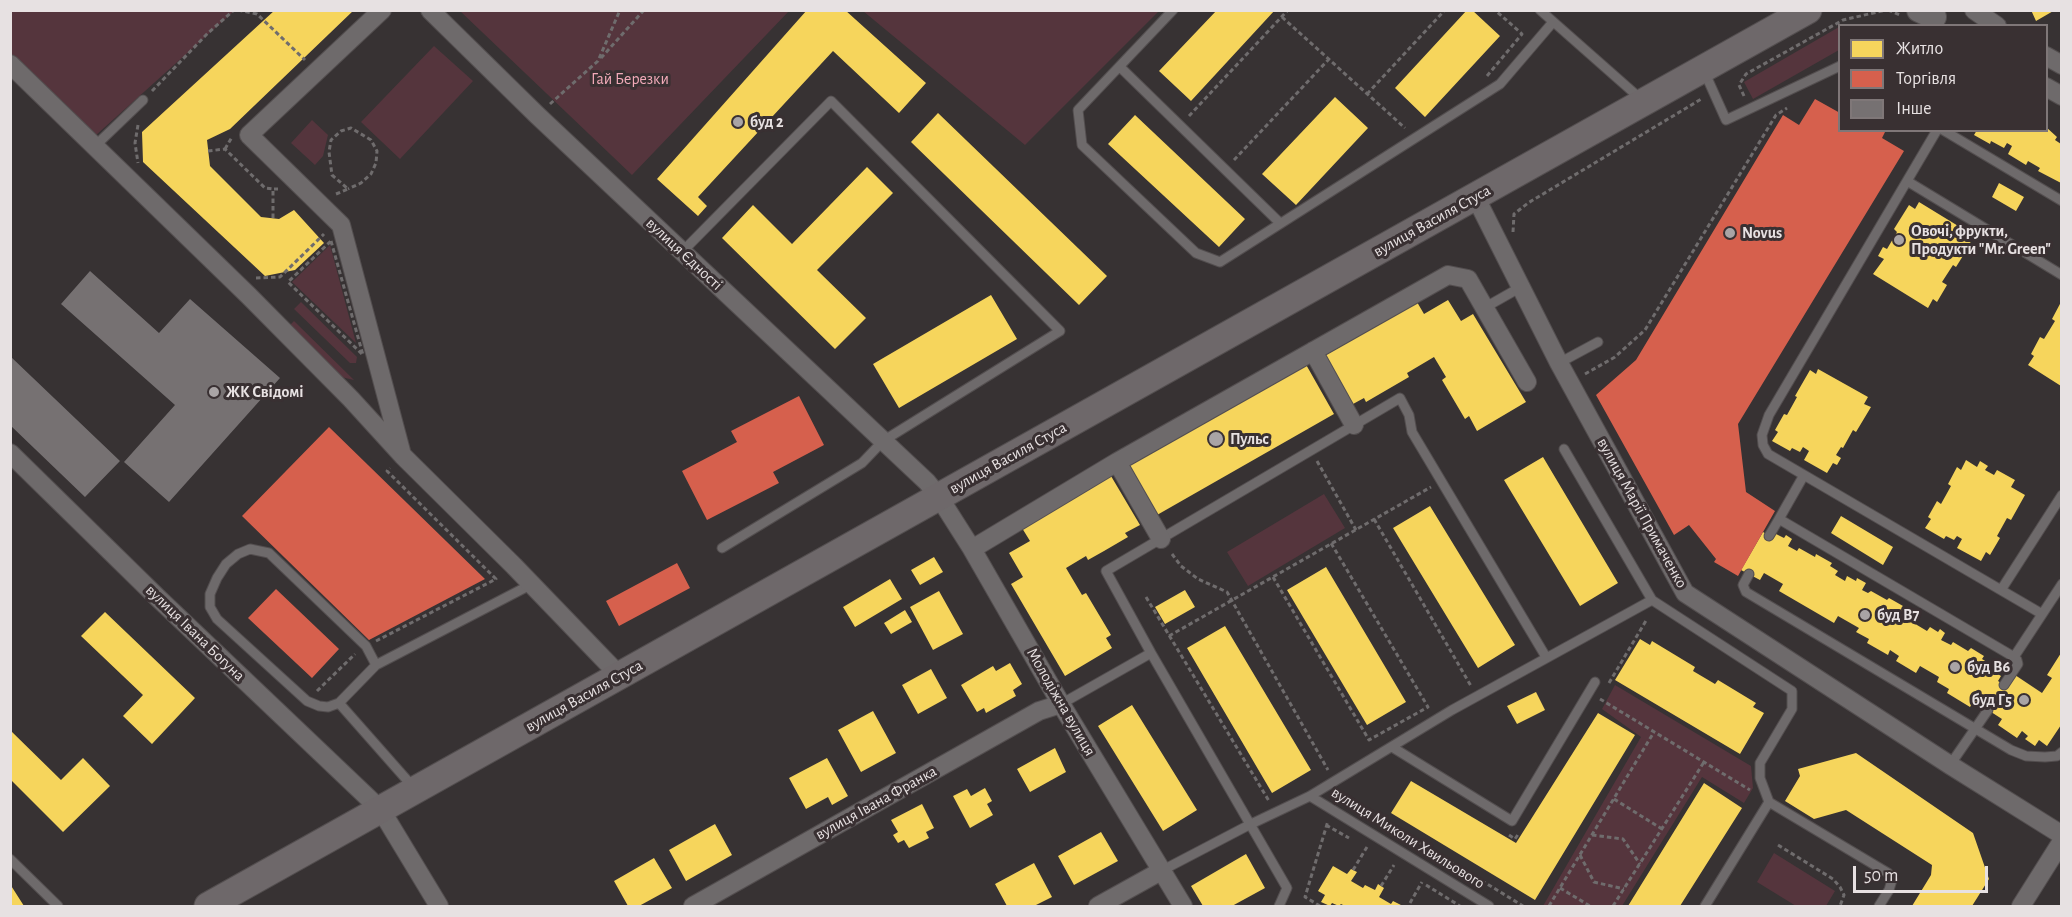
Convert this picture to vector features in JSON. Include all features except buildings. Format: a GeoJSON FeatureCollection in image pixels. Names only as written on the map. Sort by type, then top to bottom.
{"type":"FeatureCollection","features":[{"type":"Feature","properties":{"kind":"main road","name":"вулиця Василя Стуса"},"geometry":{"type":"LineString","coordinates":[[208,906],[1644,102],[1708,80],[1808,12]]}},
{"type":"Feature","properties":{"kind":"street"},"geometry":{"type":"LineString","coordinates":[[382,10],[249,135],[341,225],[403,456]]}},
{"type":"Feature","properties":{"kind":"street","name":"вулиця Єдності"},"geometry":{"type":"LineString","coordinates":[[430,10],[537,115],[927,482],[939,497]]}},
{"type":"Feature","properties":{"kind":"street"},"geometry":{"type":"LineString","coordinates":[[1974,10],[1994,24]]}},
{"type":"Feature","properties":{"kind":"street"},"geometry":{"type":"LineString","coordinates":[[2048,57],[2061,65]]}},
{"type":"Feature","properties":{"kind":"street"},"geometry":{"type":"LineString","coordinates":[[10,64],[249,296],[620,676]]}},
{"type":"Feature","properties":{"kind":"street"},"geometry":{"type":"LineString","coordinates":[[2048,88],[2061,96]]}},
{"type":"Feature","properties":{"kind":"street","name":"вулиця Марії Примаченко"},"geometry":{"type":"LineString","coordinates":[[1475,196],[1559,363],[1685,593],[2061,835]]}},
{"type":"Feature","properties":{"kind":"street"},"geometry":{"type":"LineString","coordinates":[[972,549],[1117,462],[1448,275],[1468,279],[1527,382]]}},
{"type":"Feature","properties":{"kind":"street"},"geometry":{"type":"LineString","coordinates":[[1313,351],[1354,425]]}},
{"type":"Feature","properties":{"kind":"street","name":"вулиця Івана Богуна"},"geometry":{"type":"LineString","coordinates":[[10,453],[157,597],[381,810],[439,906]]}},
{"type":"Feature","properties":{"kind":"street"},"geometry":{"type":"LineString","coordinates":[[1117,462],[1161,539]]}},
{"type":"Feature","properties":{"kind":"street","name":"Молодіжна вулиця"},"geometry":{"type":"LineString","coordinates":[[939,497],[1183,906]]}},
{"type":"Feature","properties":{"kind":"street","name":"вулиця Івана Франка"},"geometry":{"type":"LineString","coordinates":[[693,906],[1039,711],[1061,704]]}},
{"type":"Feature","properties":{"kind":"street"},"geometry":{"type":"LineString","coordinates":[[2021,906],[2061,841]]}},
{"type":"Feature","properties":{"kind":"street"},"geometry":{"type":"LineString","coordinates":[[1098,906],[1161,871]]}},
{"type":"Feature","properties":{"kind":"lane"},"geometry":{"type":"LineString","coordinates":[[1173,10],[1078,110],[1082,145],[1197,253],[1220,262],[1500,84],[1553,22]]}},
{"type":"Feature","properties":{"kind":"lane"},"geometry":{"type":"LineString","coordinates":[[1540,10],[1644,102]]}},
{"type":"Feature","properties":{"kind":"lane"},"geometry":{"type":"LineString","coordinates":[[1708,80],[1726,120],[1838,66]]}},
{"type":"Feature","properties":{"kind":"lane"},"geometry":{"type":"LineString","coordinates":[[1120,67],[1280,223]]}},
{"type":"Feature","properties":{"kind":"lane"},"geometry":{"type":"LineString","coordinates":[[95,146],[144,99]]}},
{"type":"Feature","properties":{"kind":"lane"},"geometry":{"type":"LineString","coordinates":[[682,252],[831,101],[1060,331],[883,441],[862,463],[722,548]]}},
{"type":"Feature","properties":{"kind":"lane"},"geometry":{"type":"LineString","coordinates":[[1936,132],[1765,424],[1762,435],[1763,445],[1768,454],[2042,614]]}},
{"type":"Feature","properties":{"kind":"lane"},"geometry":{"type":"LineString","coordinates":[[1945,132],[2061,201]]}},
{"type":"Feature","properties":{"kind":"lane"},"geometry":{"type":"LineString","coordinates":[[1907,181],[2061,275]]}},
{"type":"Feature","properties":{"kind":"lane"},"geometry":{"type":"LineString","coordinates":[[1484,308],[1521,287]]}},
{"type":"Feature","properties":{"kind":"lane"},"geometry":{"type":"LineString","coordinates":[[1559,363],[1598,342]]}},
{"type":"Feature","properties":{"kind":"lane"},"geometry":{"type":"LineString","coordinates":[[1279,906],[1287,888],[1106,571],[1400,398],[1408,415],[1412,432],[1546,657]]}},
{"type":"Feature","properties":{"kind":"lane"},"geometry":{"type":"LineString","coordinates":[[1564,449],[1652,600],[1792,691],[1792,709],[1760,763],[1760,778],[1769,802],[1888,873],[1892,880],[1879,906]]}},
{"type":"Feature","properties":{"kind":"lane"},"geometry":{"type":"LineString","coordinates":[[1769,536],[1804,475]]}},
{"type":"Feature","properties":{"kind":"lane"},"geometry":{"type":"LineString","coordinates":[[2001,590],[2061,495]]}},
{"type":"Feature","properties":{"kind":"lane"},"geometry":{"type":"LineString","coordinates":[[1779,519],[2014,657],[2018,664],[2004,685]]}},
{"type":"Feature","properties":{"kind":"lane"},"geometry":{"type":"LineString","coordinates":[[376,665],[366,646],[269,553],[250,549],[238,554],[226,564],[217,578],[210,594],[210,607],[217,619],[307,701],[328,707],[339,703],[376,665],[532,584]]}},
{"type":"Feature","properties":{"kind":"lane"},"geometry":{"type":"LineString","coordinates":[[1749,574],[1743,585],[1746,592],[2012,750],[2026,756],[2045,757],[2057,756],[2061,752]]}},
{"type":"Feature","properties":{"kind":"lane"},"geometry":{"type":"LineString","coordinates":[[2014,657],[2061,584]]}},
{"type":"Feature","properties":{"kind":"lane"},"geometry":{"type":"LineString","coordinates":[[1161,871],[1310,796],[1546,657],[1652,600]]}},
{"type":"Feature","properties":{"kind":"lane"},"geometry":{"type":"LineString","coordinates":[[1061,704],[1151,653]]}},
{"type":"Feature","properties":{"kind":"lane"},"geometry":{"type":"LineString","coordinates":[[1392,747],[1512,821],[1595,682]]}},
{"type":"Feature","properties":{"kind":"lane"},"geometry":{"type":"LineString","coordinates":[[339,703],[416,790]]}},
{"type":"Feature","properties":{"kind":"lane"},"geometry":{"type":"LineString","coordinates":[[1950,765],[1988,710]]}},
{"type":"Feature","properties":{"kind":"lane","name":"вулиця Миколи Хвильового"},"geometry":{"type":"LineString","coordinates":[[1310,796],[1489,906]]}},
{"type":"Feature","properties":{"kind":"lane"},"geometry":{"type":"LineString","coordinates":[[1705,906],[1769,802]]}},
{"type":"Feature","properties":{"kind":"lane"},"geometry":{"type":"LineString","coordinates":[[10,859],[58,906]]}},
{"type":"Feature","properties":{"kind":"path"},"geometry":{"type":"LineString","coordinates":[[144,99],[208,33],[236,10],[257,12],[308,63]]}},
{"type":"Feature","properties":{"kind":"path"},"geometry":{"type":"LineString","coordinates":[[598,61],[620,10]]}},
{"type":"Feature","properties":{"kind":"path"},"geometry":{"type":"LineString","coordinates":[[537,115],[598,61],[644,10]]}},
{"type":"Feature","properties":{"kind":"path"},"geometry":{"type":"LineString","coordinates":[[1180,126],[1288,10]]}},
{"type":"Feature","properties":{"kind":"path"},"geometry":{"type":"LineString","coordinates":[[1367,94],[1445,10]]}},
{"type":"Feature","properties":{"kind":"path"},"geometry":{"type":"LineString","coordinates":[[1484,79],[1522,34],[1495,10]]}},
{"type":"Feature","properties":{"kind":"path"},"geometry":{"type":"LineString","coordinates":[[1753,107],[1739,85],[1746,74],[1843,20],[1886,10]]}},
{"type":"Feature","properties":{"kind":"path"},"geometry":{"type":"LineString","coordinates":[[1282,17],[1409,131]]}},
{"type":"Feature","properties":{"kind":"path"},"geometry":{"type":"LineString","coordinates":[[1227,153],[1234,160],[1329,59]]}},
{"type":"Feature","properties":{"kind":"path"},"geometry":{"type":"LineString","coordinates":[[1517,241],[1513,232],[1514,214],[1708,80]]}},
{"type":"Feature","properties":{"kind":"path"},"geometry":{"type":"LineString","coordinates":[[1585,374],[1615,357],[1645,330],[1776,115],[1791,104]]}},
{"type":"Feature","properties":{"kind":"path"},"geometry":{"type":"LineString","coordinates":[[1181,109],[1197,123]]}},
{"type":"Feature","properties":{"kind":"path"},"geometry":{"type":"LineString","coordinates":[[139,121],[135,143],[138,162],[146,170]]}},
{"type":"Feature","properties":{"kind":"path"},"geometry":{"type":"LineString","coordinates":[[314,200],[327,189],[336,194],[348,189],[361,183],[371,174],[376,163],[377,151],[370,140],[351,128],[341,131],[331,140],[329,152],[332,175],[348,189]]}},
{"type":"Feature","properties":{"kind":"path"},"geometry":{"type":"LineString","coordinates":[[208,151],[225,149],[265,188],[283,189]]}},
{"type":"Feature","properties":{"kind":"path"},"geometry":{"type":"LineString","coordinates":[[273,189],[273,218]]}},
{"type":"Feature","properties":{"kind":"path"},"geometry":{"type":"LineString","coordinates":[[264,286],[256,278],[280,278],[325,234],[320,227]]}},
{"type":"Feature","properties":{"kind":"path"},"geometry":{"type":"LineString","coordinates":[[361,365],[363,355],[331,241],[288,282],[363,355]]}},
{"type":"Feature","properties":{"kind":"path"},"geometry":{"type":"LineString","coordinates":[[1311,451],[1356,530]]}},
{"type":"Feature","properties":{"kind":"path"},"geometry":{"type":"LineString","coordinates":[[307,701],[358,651],[496,579],[387,471],[403,456]]}},
{"type":"Feature","properties":{"kind":"path"},"geometry":{"type":"LineString","coordinates":[[1169,636],[1431,487],[1426,478]]}},
{"type":"Feature","properties":{"kind":"path"},"geometry":{"type":"LineString","coordinates":[[1374,519],[1472,688]]}},
{"type":"Feature","properties":{"kind":"path"},"geometry":{"type":"LineString","coordinates":[[1161,539],[1181,566],[1198,579],[1227,592],[1341,794],[1523,906]]}},
{"type":"Feature","properties":{"kind":"path"},"geometry":{"type":"LineString","coordinates":[[1273,577],[1369,740],[1428,707],[1331,543]]}},
{"type":"Feature","properties":{"kind":"path"},"geometry":{"type":"LineString","coordinates":[[1146,597],[1275,812]]}},
{"type":"Feature","properties":{"kind":"path"},"geometry":{"type":"LineString","coordinates":[[1606,688],[1649,617]]}},
{"type":"Feature","properties":{"kind":"path"},"geometry":{"type":"LineString","coordinates":[[1600,699],[1756,794]]}},
{"type":"Feature","properties":{"kind":"path"},"geometry":{"type":"LineString","coordinates":[[1549,906],[1654,732]]}},
{"type":"Feature","properties":{"kind":"path"},"geometry":{"type":"LineString","coordinates":[[1613,906],[1704,762]]}},
{"type":"Feature","properties":{"kind":"path"},"geometry":{"type":"LineString","coordinates":[[1320,906],[1305,897],[1326,825],[1341,794]]}},
{"type":"Feature","properties":{"kind":"path"},"geometry":{"type":"LineString","coordinates":[[1614,799],[1662,829]]}},
{"type":"Feature","properties":{"kind":"path"},"geometry":{"type":"LineString","coordinates":[[1505,833],[1515,839],[1521,829]]}},
{"type":"Feature","properties":{"kind":"path"},"geometry":{"type":"LineString","coordinates":[[1592,835],[1623,839],[1640,864]]}},
{"type":"Feature","properties":{"kind":"path"},"geometry":{"type":"LineString","coordinates":[[1778,844],[1833,879],[1844,896],[1840,906]]}},
{"type":"Feature","properties":{"kind":"path"},"geometry":{"type":"LineString","coordinates":[[1353,870],[1367,848]]}},
{"type":"Feature","properties":{"kind":"path"},"geometry":{"type":"LineString","coordinates":[[1580,855],[1594,882],[1624,889]]}},
{"type":"Feature","properties":{"kind":"path"},"geometry":{"type":"LineString","coordinates":[[1381,886],[1394,865]]}},
{"type":"Feature","properties":{"kind":"path"},"geometry":{"type":"LineString","coordinates":[[1410,903],[1422,882]]}},
{"type":"Feature","properties":{"kind":"path"},"geometry":{"type":"LineString","coordinates":[[1560,888],[1590,906]]}},
{"type":"Feature","properties":{"kind":"path"},"geometry":{"type":"LineString","coordinates":[[1445,906],[1449,900]]}},
{"type":"Feature","properties":{"kind":"green space"},"geometry":{"type":"Polygon","coordinates":[[[10,11],[234,11],[95,136],[11,55],[10,11]]]}},
{"type":"Feature","properties":{"kind":"green space","name":"Гай Березки"},"geometry":{"type":"Polygon","coordinates":[[[460,11],[789,11],[632,175],[460,11]]]}},
{"type":"Feature","properties":{"kind":"green space"},"geometry":{"type":"Polygon","coordinates":[[[863,11],[1159,11],[1025,145],[863,11]]]}},
{"type":"Feature","properties":{"kind":"green space"},"geometry":{"type":"Polygon","coordinates":[[[1838,28],[1838,51],[1753,99],[1744,82],[1838,28]]]}},
{"type":"Feature","properties":{"kind":"green space"},"geometry":{"type":"Polygon","coordinates":[[[434,46],[473,81],[400,159],[361,122],[434,46]]]}},
{"type":"Feature","properties":{"kind":"green space"},"geometry":{"type":"Polygon","coordinates":[[[312,120],[328,135],[323,156],[315,165],[291,143],[312,120]]]}},
{"type":"Feature","properties":{"kind":"green space"},"geometry":{"type":"Polygon","coordinates":[[[330,245],[356,343],[292,282],[330,245]]]}},
{"type":"Feature","properties":{"kind":"green space"},"geometry":{"type":"Polygon","coordinates":[[[301,302],[357,357],[356,363],[350,363],[294,309],[301,302]]]}},
{"type":"Feature","properties":{"kind":"green space"},"geometry":{"type":"Polygon","coordinates":[[[294,321],[354,380],[341,377],[289,326],[294,321]]]}},
{"type":"Feature","properties":{"kind":"green space"},"geometry":{"type":"Polygon","coordinates":[[[1324,494],[1345,528],[1248,586],[1227,552],[1324,494]]]}},
{"type":"Feature","properties":{"kind":"green space"},"geometry":{"type":"Polygon","coordinates":[[[1615,685],[1751,766],[1753,788],[1744,803],[1702,777],[1622,906],[1543,906],[1641,737],[1602,709],[1615,685]]]}},
{"type":"Feature","properties":{"kind":"green space"},"geometry":{"type":"Polygon","coordinates":[[[1774,853],[1835,891],[1826,906],[1796,906],[1757,882],[1774,853]]]}},
{"type":"Feature","properties":{"kind":"place","name":"буд 2"},"geometry":{"type":"Point","coordinates":[738,122]}},
{"type":"Feature","properties":{"kind":"place","name":"Novus"},"geometry":{"type":"Point","coordinates":[1730,233]}},
{"type":"Feature","properties":{"kind":"place","name":"Овочі, фрукти, Продукти \"Mr. Green\""},"geometry":{"type":"Point","coordinates":[1899,240]}},
{"type":"Feature","properties":{"kind":"place","name":"ЖК Свідомі"},"geometry":{"type":"Point","coordinates":[214,392]}},
{"type":"Feature","properties":{"kind":"place","name":"Пульс"},"geometry":{"type":"Point","coordinates":[1216,439]}},
{"type":"Feature","properties":{"kind":"place","name":"буд В7"},"geometry":{"type":"Point","coordinates":[1865,615]}},
{"type":"Feature","properties":{"kind":"place","name":"буд В6"},"geometry":{"type":"Point","coordinates":[1955,667]}},
{"type":"Feature","properties":{"kind":"place","name":"буд Г5"},"geometry":{"type":"Point","coordinates":[2024,700]}}]}
